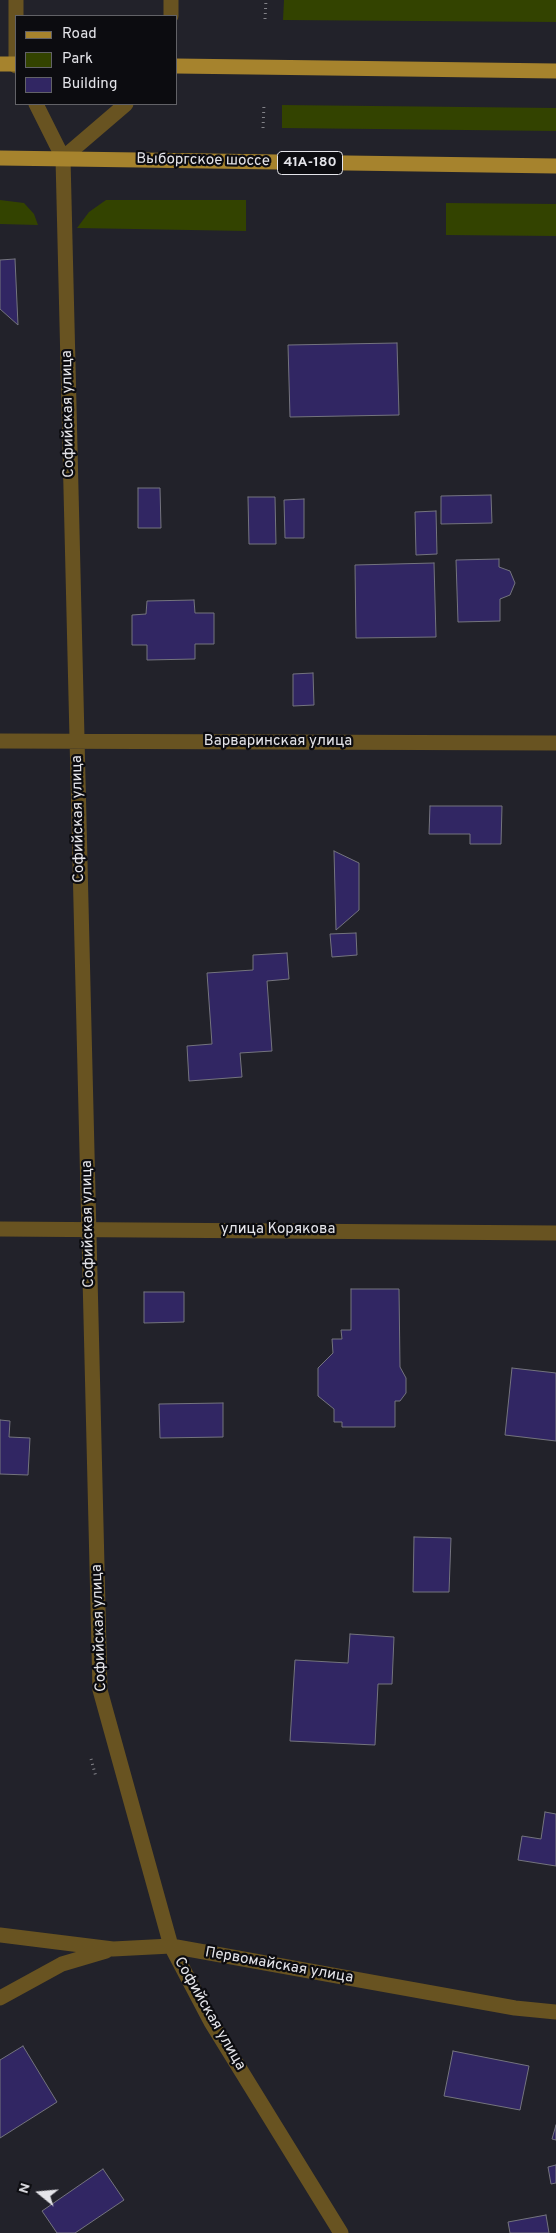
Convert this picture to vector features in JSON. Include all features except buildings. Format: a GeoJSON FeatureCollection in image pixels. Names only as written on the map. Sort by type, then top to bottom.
{"type":"FeatureCollection","features":[{"type":"Feature","properties":{"kind":"main road"},"geometry":{"type":"LineString","coordinates":[[0,64],[15,65]]}},
{"type":"Feature","properties":{"kind":"main road"},"geometry":{"type":"LineString","coordinates":[[178,66],[555,70]]}},
{"type":"Feature","properties":{"kind":"main road","name":"Выборгское шоссе"},"geometry":{"type":"LineString","coordinates":[[0,158],[556,166]]}},
{"type":"Feature","properties":{"kind":"street"},"geometry":{"type":"LineString","coordinates":[[16,0],[16,15]]}},
{"type":"Feature","properties":{"kind":"street"},"geometry":{"type":"LineString","coordinates":[[171,0],[171,15]]}},
{"type":"Feature","properties":{"kind":"street"},"geometry":{"type":"LineString","coordinates":[[36,105],[63,158],[125,105]]}},
{"type":"Feature","properties":{"kind":"street","name":"Софийская улица"},"geometry":{"type":"LineString","coordinates":[[63,158],[100,1690],[171,1946],[211,2022],[341,2233]]}},
{"type":"Feature","properties":{"kind":"street","name":"Варваринская улица"},"geometry":{"type":"LineString","coordinates":[[0,741],[556,743]]}},
{"type":"Feature","properties":{"kind":"street","name":"улица Корякова"},"geometry":{"type":"LineString","coordinates":[[0,1228],[556,1232]]}},
{"type":"Feature","properties":{"kind":"street","name":"Первомайская улица"},"geometry":{"type":"LineString","coordinates":[[0,1935],[113,1949],[171,1946],[515,2008],[556,2012]]}},
{"type":"Feature","properties":{"kind":"street"},"geometry":{"type":"LineString","coordinates":[[0,1998],[62,1964],[113,1949]]}},
{"type":"Feature","properties":{"kind":"path"},"geometry":{"type":"LineString","coordinates":[[265,19],[266,0]]}},
{"type":"Feature","properties":{"kind":"path"},"geometry":{"type":"LineString","coordinates":[[263,128],[264,104]]}},
{"type":"Feature","properties":{"kind":"green space"},"geometry":{"type":"Polygon","coordinates":[[[284,0],[556,0],[556,22],[283,20],[284,0]]]}},
{"type":"Feature","properties":{"kind":"green space"},"geometry":{"type":"Polygon","coordinates":[[[282,105],[556,108],[556,131],[282,128],[282,105]]]}},
{"type":"Feature","properties":{"kind":"green space"},"geometry":{"type":"Polygon","coordinates":[[[0,200],[24,203],[34,214],[38,225],[0,224],[0,200]]]}},
{"type":"Feature","properties":{"kind":"green space"},"geometry":{"type":"Polygon","coordinates":[[[106,200],[246,200],[246,231],[77,228],[89,212],[106,200]]]}},
{"type":"Feature","properties":{"kind":"green space"},"geometry":{"type":"Polygon","coordinates":[[[446,203],[556,204],[556,236],[446,235],[446,203]]]}}]}
